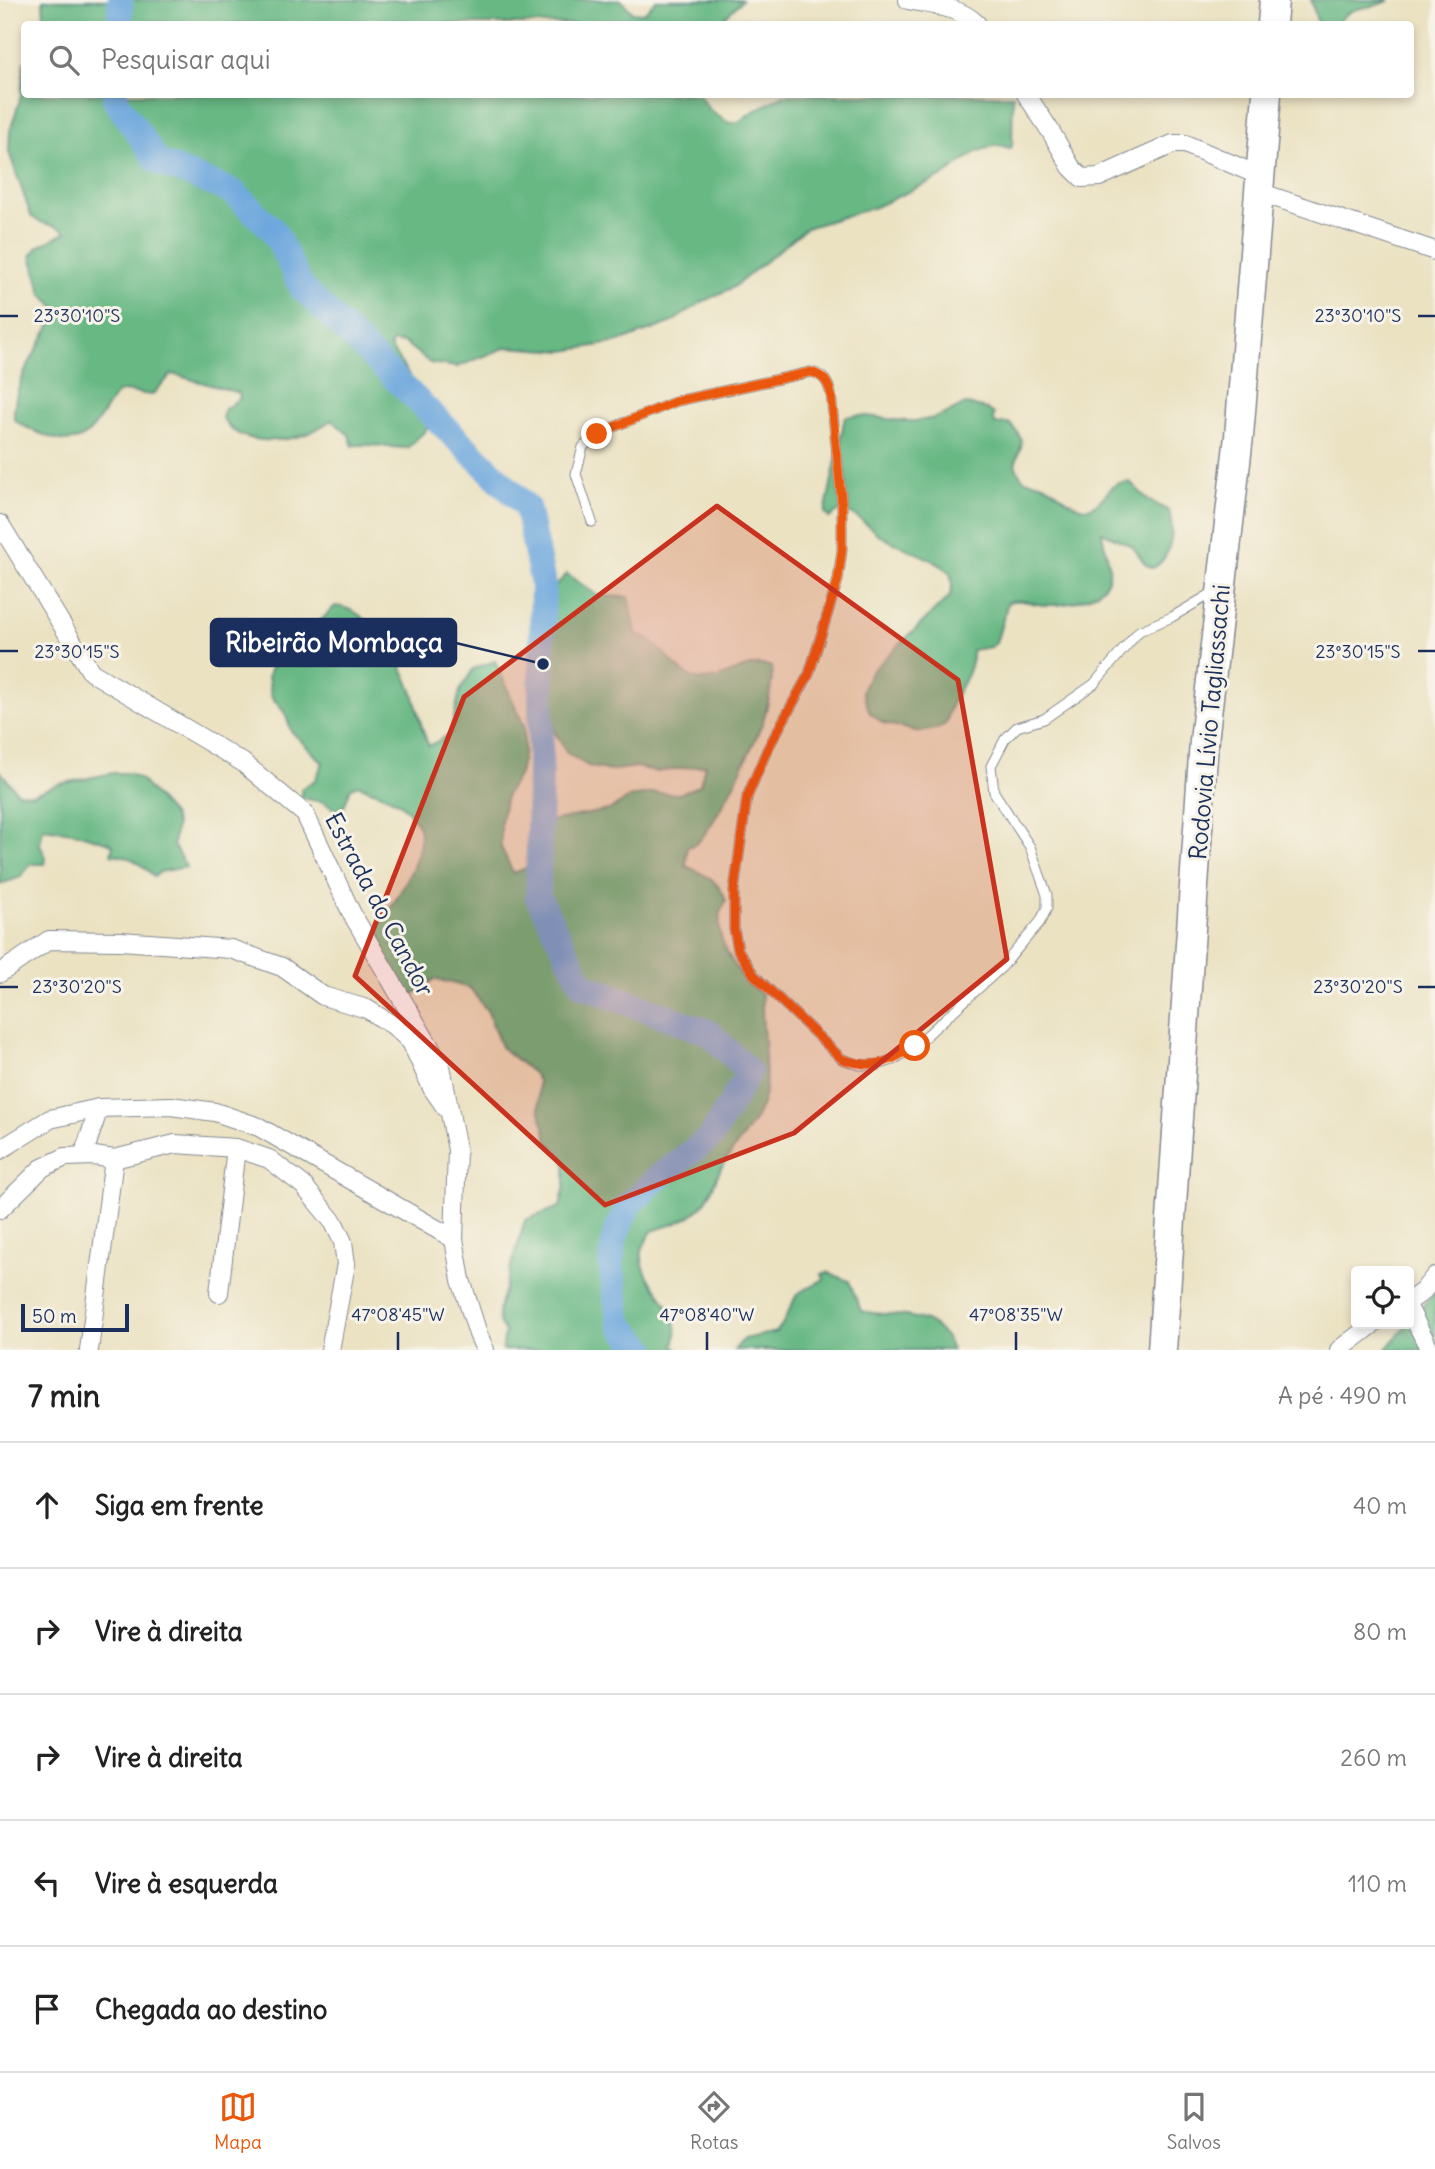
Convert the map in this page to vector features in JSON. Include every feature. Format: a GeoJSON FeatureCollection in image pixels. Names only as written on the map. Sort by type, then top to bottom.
{"type":"FeatureCollection","features":[{"type":"Feature","properties":{"kind":"highway"},"geometry":{"type":"LineString","coordinates":[[1272,21],[1274,0]]}},
{"type":"Feature","properties":{"kind":"highway","name":"Rodovia Lívio Tagliassachi"},"geometry":{"type":"LineString","coordinates":[[1162,1350],[1204,741],[1240,436],[1267,98]]}},
{"type":"Feature","properties":{"kind":"street"},"geometry":{"type":"LineString","coordinates":[[908,0],[955,10],[974,21]]}},
{"type":"Feature","properties":{"kind":"street"},"geometry":{"type":"LineString","coordinates":[[1029,98],[1070,167],[1082,178],[1099,177],[1173,145],[1185,144],[1259,183],[1435,251]]}},
{"type":"Feature","properties":{"kind":"street","name":"Estrada do Candor"},"geometry":{"type":"LineString","coordinates":[[0,524],[6,544],[91,672],[242,762],[305,814],[352,914],[441,1066],[457,1150],[454,1240],[461,1280],[485,1350]]}},
{"type":"Feature","properties":{"kind":"street"},"geometry":{"type":"LineString","coordinates":[[0,973],[49,940],[121,941],[230,949],[282,967],[323,996],[367,1009],[394,1026],[411,1042],[432,1088],[450,1114]]}},
{"type":"Feature","properties":{"kind":"street"},"geometry":{"type":"LineString","coordinates":[[0,1150],[50,1119],[99,1108],[171,1105],[215,1112],[260,1127],[454,1240]]}},
{"type":"Feature","properties":{"kind":"street"},"geometry":{"type":"LineString","coordinates":[[83,1156],[99,1108]]}},
{"type":"Feature","properties":{"kind":"street"},"geometry":{"type":"LineString","coordinates":[[0,1209],[42,1168],[65,1157],[114,1159],[175,1144],[236,1148],[270,1159],[303,1185],[334,1223],[343,1242],[346,1264],[330,1350]]}},
{"type":"Feature","properties":{"kind":"street"},"geometry":{"type":"LineString","coordinates":[[219,1293],[236,1148]]}},
{"type":"Feature","properties":{"kind":"street"},"geometry":{"type":"LineString","coordinates":[[89,1350],[114,1159]]}},
{"type":"Feature","properties":{"kind":"street"},"geometry":{"type":"LineString","coordinates":[[1414,1298],[1435,1276]]}},
{"type":"Feature","properties":{"kind":"street"},"geometry":{"type":"LineString","coordinates":[[1414,1319],[1430,1350]]}},
{"type":"Feature","properties":{"kind":"street"},"geometry":{"type":"LineString","coordinates":[[1339,1350],[1366,1329]]}},
{"type":"Feature","properties":{"kind":"lane"},"geometry":{"type":"LineString","coordinates":[[592,522],[576,474],[583,447],[597,434],[677,401],[811,372],[821,374],[828,382],[842,506],[842,550],[838,580],[809,674],[767,750],[747,797],[734,891],[734,929],[738,950],[754,975],[842,1059],[860,1065],[877,1065],[893,1060],[915,1046],[1002,967],[1041,922],[1046,908],[1046,895],[1030,847],[993,793],[991,766],[1005,739],[1017,727],[1044,719],[1094,684],[1139,631],[1172,617],[1222,588]]}},
{"type":"Feature","properties":{"kind":"highlighted area"},"geometry":{"type":"Polygon","coordinates":[[[717,506],[958,680],[1007,959],[794,1133],[605,1205],[355,976],[464,697],[717,506]]]}},
{"type":"Feature","properties":{"kind":"green space"},"geometry":{"type":"Polygon","coordinates":[[[43,0],[621,0],[632,12],[644,13],[656,0],[742,0],[720,21],[42,21],[43,0]]]}},
{"type":"Feature","properties":{"kind":"green space"},"geometry":{"type":"Polygon","coordinates":[[[1311,0],[1390,0],[1355,10],[1340,21],[1317,21],[1311,0]]]}},
{"type":"Feature","properties":{"kind":"green space"},"geometry":{"type":"Polygon","coordinates":[[[21,96],[701,98],[710,110],[729,123],[739,122],[778,98],[1013,98],[1011,148],[996,145],[976,152],[943,176],[875,207],[806,228],[734,287],[704,301],[670,323],[619,342],[564,351],[507,347],[457,367],[430,363],[405,343],[393,342],[390,346],[392,350],[431,407],[437,410],[425,431],[407,448],[353,446],[349,435],[332,420],[296,437],[260,440],[248,437],[237,433],[222,417],[225,409],[240,398],[239,393],[172,374],[152,395],[123,391],[116,394],[95,426],[80,438],[71,441],[44,435],[14,419],[17,392],[22,378],[56,315],[53,305],[42,294],[31,256],[38,247],[66,232],[31,216],[9,152],[10,131],[21,96]]]}},
{"type":"Feature","properties":{"kind":"green space"},"geometry":{"type":"Polygon","coordinates":[[[965,404],[987,409],[994,414],[995,424],[1009,423],[1014,429],[1021,442],[1015,464],[1023,479],[1043,484],[1075,505],[1086,508],[1095,505],[1115,485],[1130,482],[1148,500],[1169,511],[1170,542],[1165,557],[1153,568],[1146,565],[1132,546],[1102,532],[1109,575],[1100,590],[1083,599],[1062,604],[1008,602],[996,643],[990,647],[972,650],[969,669],[952,703],[947,722],[940,728],[920,732],[883,723],[870,713],[862,691],[871,672],[950,596],[950,574],[937,563],[885,539],[851,514],[841,510],[829,518],[825,513],[845,417],[923,420],[949,413],[965,404]]]}},
{"type":"Feature","properties":{"kind":"green space"},"geometry":{"type":"Polygon","coordinates":[[[567,574],[598,596],[629,597],[636,632],[652,642],[691,677],[707,680],[753,666],[772,667],[767,708],[751,748],[713,821],[697,843],[687,847],[686,866],[715,883],[726,901],[720,927],[727,953],[743,976],[762,995],[766,1079],[759,1112],[720,1170],[703,1204],[683,1220],[652,1231],[642,1251],[647,1275],[674,1318],[674,1345],[678,1350],[502,1350],[505,1333],[499,1323],[498,1312],[525,1220],[560,1207],[565,1185],[565,1160],[548,1142],[539,1108],[538,1081],[534,1074],[501,1047],[488,1012],[470,988],[436,979],[409,995],[371,936],[396,900],[412,869],[420,840],[419,828],[399,802],[358,785],[351,788],[344,807],[339,811],[323,802],[302,798],[301,789],[315,780],[323,763],[291,731],[285,713],[271,696],[268,675],[281,645],[288,641],[300,642],[335,606],[349,609],[363,618],[387,643],[412,690],[429,746],[450,734],[460,691],[473,669],[495,661],[524,726],[524,752],[519,774],[506,795],[501,821],[501,847],[513,873],[535,865],[544,822],[609,810],[631,797],[653,793],[679,794],[700,785],[705,765],[657,772],[636,767],[610,771],[588,766],[567,753],[554,731],[546,688],[547,610],[552,589],[567,574]]]}},
{"type":"Feature","properties":{"kind":"green space"},"geometry":{"type":"Polygon","coordinates":[[[0,771],[18,793],[33,794],[59,784],[113,773],[128,773],[140,779],[173,816],[176,825],[173,845],[186,867],[160,872],[154,877],[135,861],[111,854],[113,846],[110,843],[73,832],[43,828],[40,844],[46,859],[45,864],[31,864],[19,878],[0,884],[0,771]]]}},
{"type":"Feature","properties":{"kind":"green space"},"geometry":{"type":"Polygon","coordinates":[[[827,1272],[849,1281],[861,1311],[914,1317],[925,1321],[945,1336],[952,1350],[734,1350],[744,1339],[776,1332],[797,1294],[824,1279],[822,1274],[827,1272]]]}},
{"type":"Feature","properties":{"kind":"green space"},"geometry":{"type":"Polygon","coordinates":[[[1435,1291],[1435,1350],[1386,1350],[1403,1329],[1414,1329],[1414,1316],[1435,1291]]]}},
{"type":"Feature","properties":{"kind":"waterway"},"geometry":{"type":"LineString","coordinates":[[120,0],[120,21]]}},
{"type":"Feature","properties":{"kind":"waterway"},"geometry":{"type":"LineString","coordinates":[[115,98],[158,162],[233,192],[274,231],[302,288],[527,507],[543,584],[538,897],[583,985],[710,1033],[749,1072],[711,1137],[656,1179],[629,1205],[615,1235],[611,1264],[620,1324],[645,1350]]}},
{"type":"Feature","properties":{"kind":"place","name":"Ribeirão Mombaça"},"geometry":{"type":"Point","coordinates":[543,664]}},
{"type":"Feature","properties":{"kind":"route"},"geometry":{"type":"LineString","coordinates":[[597,434],[677,401],[811,372],[821,374],[828,382],[842,506],[842,550],[838,580],[809,674],[767,750],[747,797],[734,891],[734,929],[738,950],[754,975],[842,1059],[860,1065],[877,1065],[893,1060],[915,1046]]}}]}
